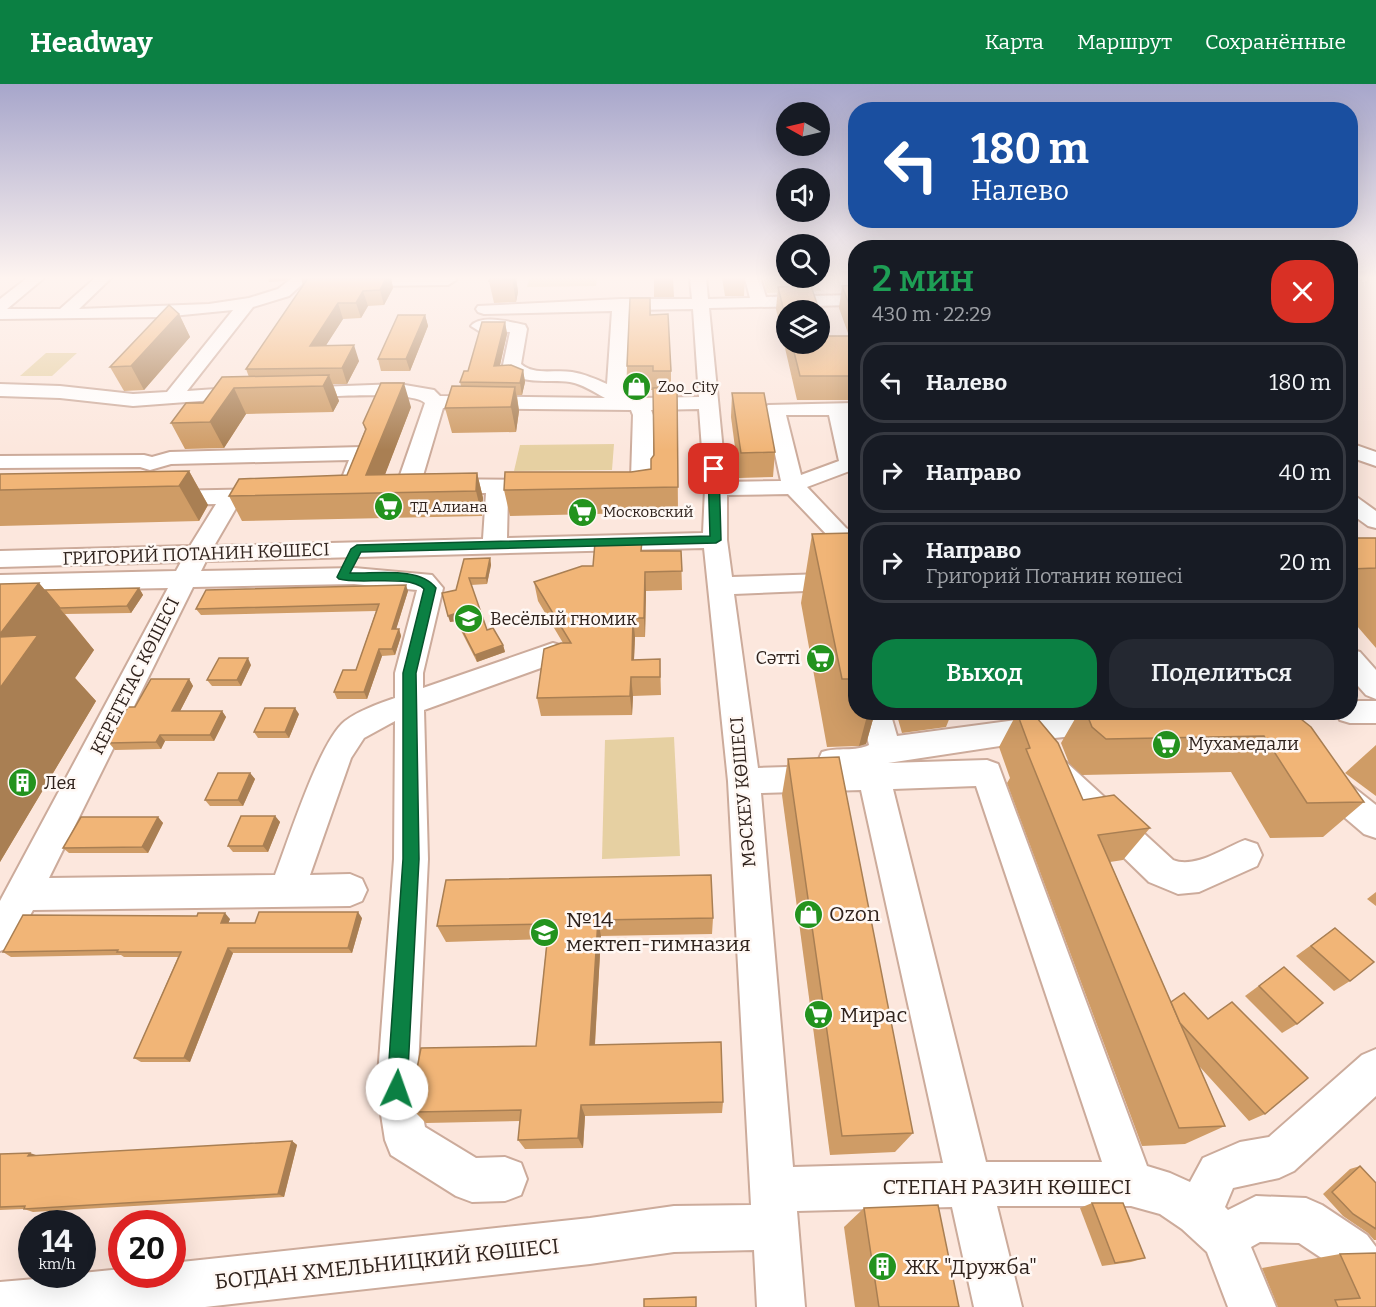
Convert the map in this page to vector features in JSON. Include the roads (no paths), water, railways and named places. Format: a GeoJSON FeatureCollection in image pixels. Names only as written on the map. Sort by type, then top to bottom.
{"type":"FeatureCollection","features":[{"type":"Feature","properties":{"kind":"street"},"geometry":{"type":"LineString","coordinates":[[172,398],[222,335]]}},
{"type":"Feature","properties":{"kind":"street"},"geometry":{"type":"LineString","coordinates":[[518,335],[512,365],[521,373],[542,377],[573,377],[639,404]]}},
{"type":"Feature","properties":{"kind":"street"},"geometry":{"type":"LineString","coordinates":[[616,396],[619,335]]}},
{"type":"Feature","properties":{"kind":"street","name":"МӘСКЕУ КӨШЕСІ"},"geometry":{"type":"LineString","coordinates":[[705,335],[715,407],[716,540],[743,774],[782,1307]]}},
{"type":"Feature","properties":{"kind":"street"},"geometry":{"type":"LineString","coordinates":[[104,398],[120,381]]}},
{"type":"Feature","properties":{"kind":"street"},"geometry":{"type":"LineString","coordinates":[[0,390],[60,392],[104,398],[172,398],[275,392],[399,390],[427,394],[435,402],[715,407]]}},
{"type":"Feature","properties":{"kind":"street"},"geometry":{"type":"LineString","coordinates":[[435,402],[410,478],[414,484],[422,486],[565,487]]}},
{"type":"Feature","properties":{"kind":"street"},"geometry":{"type":"LineString","coordinates":[[599,488],[633,488],[642,480],[643,415],[639,404]]}},
{"type":"Feature","properties":{"kind":"street"},"geometry":{"type":"LineString","coordinates":[[752,409],[846,409],[848,424]]}},
{"type":"Feature","properties":{"kind":"street"},"geometry":{"type":"LineString","coordinates":[[775,409],[793,486],[837,532],[848,539]]}},
{"type":"Feature","properties":{"kind":"street"},"geometry":{"type":"LineString","coordinates":[[0,462],[144,461],[150,464],[170,458],[362,453],[347,494],[335,495]]}},
{"type":"Feature","properties":{"kind":"street"},"geometry":{"type":"LineString","coordinates":[[716,489],[785,488],[848,465]]}},
{"type":"Feature","properties":{"kind":"street"},"geometry":{"type":"LineString","coordinates":[[495,545],[497,487]]}},
{"type":"Feature","properties":{"kind":"street"},"geometry":{"type":"LineString","coordinates":[[147,498],[289,496]]}},
{"type":"Feature","properties":{"kind":"street","name":"КЕРЕГЕТАС КӨШЕСІ"},"geometry":{"type":"LineString","coordinates":[[0,933],[23,894],[191,568],[231,497]]}},
{"type":"Feature","properties":{"kind":"street"},"geometry":{"type":"LineString","coordinates":[[1358,508],[1376,520]]}},
{"type":"Feature","properties":{"kind":"street","name":"ГРИГОРИЙ ПОТАНИН КӨШЕСІ"},"geometry":{"type":"LineString","coordinates":[[0,559],[191,568],[357,549],[716,540]]}},
{"type":"Feature","properties":{"kind":"street"},"geometry":{"type":"LineString","coordinates":[[343,577],[357,549]]}},
{"type":"Feature","properties":{"kind":"street"},"geometry":{"type":"LineString","coordinates":[[0,584],[191,568],[343,577],[403,578],[423,581],[430,588],[409,673],[411,859],[397,1089],[406,1140],[472,1180],[505,1179]]}},
{"type":"Feature","properties":{"kind":"street"},"geometry":{"type":"LineString","coordinates":[[721,586],[848,581]]}},
{"type":"Feature","properties":{"kind":"street"},"geometry":{"type":"LineString","coordinates":[[287,890],[337,754],[354,730],[376,717],[411,703],[553,653]]}},
{"type":"Feature","properties":{"kind":"street"},"geometry":{"type":"LineString","coordinates":[[1358,667],[1376,688]]}},
{"type":"Feature","properties":{"kind":"street"},"geometry":{"type":"LineString","coordinates":[[1358,712],[1376,712]]}},
{"type":"Feature","properties":{"kind":"street"},"geometry":{"type":"LineString","coordinates":[[875,720],[880,764],[998,1307]]}},
{"type":"Feature","properties":{"kind":"street"},"geometry":{"type":"LineString","coordinates":[[880,764],[1035,724],[1088,720]]}},
{"type":"Feature","properties":{"kind":"street"},"geometry":{"type":"LineString","coordinates":[[1035,724],[1058,774],[1161,871],[1178,878],[1199,876],[1245,855]]}},
{"type":"Feature","properties":{"kind":"street"},"geometry":{"type":"LineString","coordinates":[[743,774],[880,764],[987,773],[1131,1184]]}},
{"type":"Feature","properties":{"kind":"street"},"geometry":{"type":"LineString","coordinates":[[1304,765],[1376,824]]}},
{"type":"Feature","properties":{"kind":"street"},"geometry":{"type":"LineString","coordinates":[[23,894],[350,890]]}},
{"type":"Feature","properties":{"kind":"street"},"geometry":{"type":"LineString","coordinates":[[1252,1307],[1211,1225],[1218,1173],[1240,1164],[1279,1156],[1376,1069]]}},
{"type":"Feature","properties":{"kind":"street","name":"СТЕПАН РАЗИН КӨШЕСІ"},"geometry":{"type":"LineString","coordinates":[[774,1208],[971,1184],[1131,1184],[1170,1195],[1211,1225]]}},
{"type":"Feature","properties":{"kind":"street","name":"БОГДАН ХМЕЛЬНИЦКИЙ КӨШЕСІ"},"geometry":{"type":"LineString","coordinates":[[0,1306],[578,1243],[674,1229],[774,1208]]}},
{"type":"Feature","properties":{"kind":"street"},"geometry":{"type":"LineString","coordinates":[[1211,1225],[1256,1219],[1306,1221],[1351,1251],[1376,1286]]}},
{"type":"Feature","properties":{"kind":"place","name":"Zoo_City"},"geometry":{"type":"Point","coordinates":[637,387]}},
{"type":"Feature","properties":{"kind":"place","name":"ТД Алиана"},"geometry":{"type":"Point","coordinates":[389,507]}},
{"type":"Feature","properties":{"kind":"place","name":"Московский"},"geometry":{"type":"Point","coordinates":[582,512]}},
{"type":"Feature","properties":{"kind":"place","name":"Весёлый гномик"},"geometry":{"type":"Point","coordinates":[469,619]}},
{"type":"Feature","properties":{"kind":"place","name":"Сәтті"},"geometry":{"type":"Point","coordinates":[821,658]}},
{"type":"Feature","properties":{"kind":"place","name":"Мухамедали"},"geometry":{"type":"Point","coordinates":[1167,744]}},
{"type":"Feature","properties":{"kind":"place","name":"Лея"},"geometry":{"type":"Point","coordinates":[23,783]}},
{"type":"Feature","properties":{"kind":"place","name":"Ozon"},"geometry":{"type":"Point","coordinates":[808,914]}},
{"type":"Feature","properties":{"kind":"place","name":"№14 мектеп-гимназия"},"geometry":{"type":"Point","coordinates":[545,932]}},
{"type":"Feature","properties":{"kind":"place","name":"Мирас"},"geometry":{"type":"Point","coordinates":[819,1015]}},
{"type":"Feature","properties":{"kind":"place","name":"ЖК \"Дружба\""},"geometry":{"type":"Point","coordinates":[883,1267]}}]}
